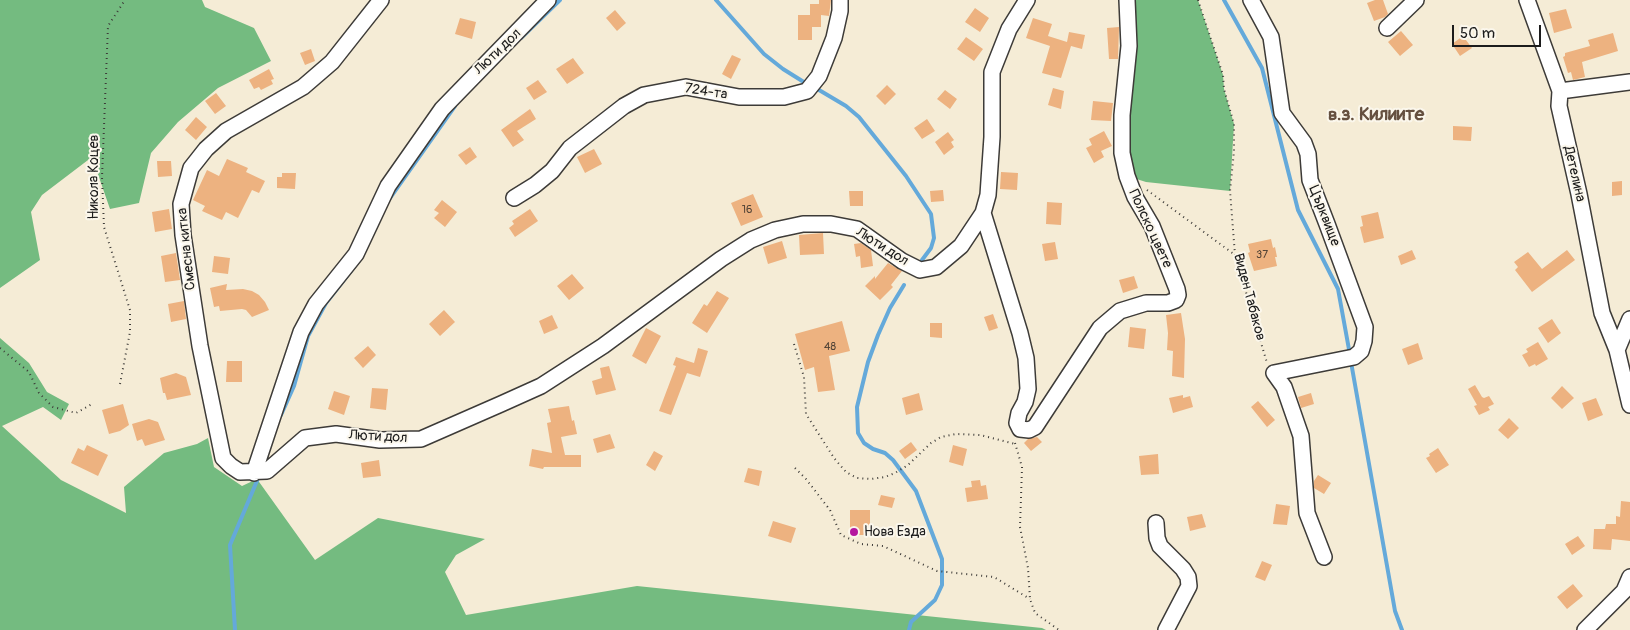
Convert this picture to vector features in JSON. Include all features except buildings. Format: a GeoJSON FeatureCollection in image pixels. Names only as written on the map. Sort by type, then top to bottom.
{"type":"FeatureCollection","features":[{"type":"Feature","properties":{"kind":"street","name":"Смесна китка"},"geometry":{"type":"LineString","coordinates":[[260,472],[240,472],[223,458],[200,346],[184,245],[181,204],[191,168],[206,149],[226,131],[303,87],[332,62],[381,0]]}},
{"type":"Feature","properties":{"kind":"street","name":"Люти дол"},"geometry":{"type":"LineString","coordinates":[[260,472],[301,332],[316,304],[356,254],[388,186],[442,109],[520,31],[548,0]]}},
{"type":"Feature","properties":{"kind":"street","name":"724-та"},"geometry":{"type":"LineString","coordinates":[[514,198],[535,185],[552,171],[570,148],[624,106],[644,95],[686,86],[739,97],[784,97],[812,85],[834,38],[840,11],[840,0]]}},
{"type":"Feature","properties":{"kind":"street"},"geometry":{"type":"LineString","coordinates":[[1020,429],[1017,426],[1017,418],[1025,402],[1028,389],[1026,358],[983,213],[988,195],[992,137],[992,72],[1009,29],[1026,0]]}},
{"type":"Feature","properties":{"kind":"street","name":"Полско цвете"},"geometry":{"type":"LineString","coordinates":[[1020,429],[1029,430],[1035,427],[1100,328],[1120,311],[1146,303],[1168,303],[1176,300],[1178,295],[1152,226],[1132,190],[1122,153],[1122,114],[1130,46],[1127,0]]}},
{"type":"Feature","properties":{"kind":"street","name":"Църквище"},"geometry":{"type":"LineString","coordinates":[[1251,0],[1271,37],[1282,113],[1304,143],[1308,154],[1310,180],[1365,327],[1361,351],[1354,357],[1274,373]]}},
{"type":"Feature","properties":{"kind":"street"},"geometry":{"type":"LineString","coordinates":[[1387,28],[1416,0]]}},
{"type":"Feature","properties":{"kind":"street","name":"Детелина"},"geometry":{"type":"LineString","coordinates":[[1527,0],[1560,91],[1559,106],[1579,194],[1602,313],[1617,350],[1630,405]]}},
{"type":"Feature","properties":{"kind":"street"},"geometry":{"type":"LineString","coordinates":[[1560,91],[1630,82]]}},
{"type":"Feature","properties":{"kind":"street","name":"Люти дол"},"geometry":{"type":"LineString","coordinates":[[260,472],[305,438],[336,434],[380,440],[421,439],[541,386],[603,346],[721,259],[751,240],[775,230],[803,224],[831,224],[857,229],[902,262],[920,270],[936,267],[961,246],[983,213]]}},
{"type":"Feature","properties":{"kind":"street"},"geometry":{"type":"LineString","coordinates":[[1617,350],[1630,319]]}},
{"type":"Feature","properties":{"kind":"street"},"geometry":{"type":"LineString","coordinates":[[1274,373],[1284,387],[1301,436],[1307,513],[1324,557]]}},
{"type":"Feature","properties":{"kind":"street"},"geometry":{"type":"LineString","coordinates":[[1156,523],[1157,538],[1160,546],[1183,569],[1188,577],[1189,586],[1166,630]]}},
{"type":"Feature","properties":{"kind":"street"},"geometry":{"type":"LineString","coordinates":[[1585,630],[1624,591],[1630,577]]}},
{"type":"Feature","properties":{"kind":"path","name":"Никола Коцев"},"geometry":{"type":"LineString","coordinates":[[120,384],[130,332],[130,310],[104,226],[102,177],[108,26],[125,0]]}},
{"type":"Feature","properties":{"kind":"path","name":"Виден Табаков"},"geometry":{"type":"LineString","coordinates":[[1198,0],[1223,75],[1224,89],[1234,124],[1234,151],[1230,192],[1235,255],[1268,366],[1274,373]]}},
{"type":"Feature","properties":{"kind":"path"},"geometry":{"type":"LineString","coordinates":[[1147,190],[1235,255]]}},
{"type":"Feature","properties":{"kind":"path"},"geometry":{"type":"LineString","coordinates":[[794,344],[804,377],[806,414],[834,458],[846,472],[857,478],[871,479],[895,473],[908,465],[931,443],[941,437],[956,434],[980,435],[1015,444]]}},
{"type":"Feature","properties":{"kind":"path"},"geometry":{"type":"LineString","coordinates":[[0,348],[29,372],[39,393],[53,407],[76,413],[92,404]]}},
{"type":"Feature","properties":{"kind":"path"},"geometry":{"type":"LineString","coordinates":[[1020,429],[1015,444],[1022,467],[1020,527],[1028,568],[1030,599],[1036,613],[1059,630]]}},
{"type":"Feature","properties":{"kind":"path"},"geometry":{"type":"LineString","coordinates":[[795,468],[830,510],[841,535],[861,544],[883,546],[937,571],[994,577],[1030,599]]}},
{"type":"Feature","properties":{"kind":"green space"},"geometry":{"type":"Polygon","coordinates":[[[0,0],[202,0],[205,7],[254,28],[271,61],[218,88],[178,122],[151,153],[139,203],[110,209],[92,157],[42,195],[31,212],[40,260],[0,288],[0,0]]]}},
{"type":"Feature","properties":{"kind":"green space"},"geometry":{"type":"Polygon","coordinates":[[[1127,0],[1198,0],[1223,75],[1224,89],[1234,124],[1230,191],[1146,182],[1127,176],[1127,0]]]}},
{"type":"Feature","properties":{"kind":"green space"},"geometry":{"type":"Polygon","coordinates":[[[0,338],[29,363],[47,392],[69,404],[61,420],[43,407],[2,426],[61,480],[126,513],[124,487],[164,453],[197,444],[208,438],[214,467],[242,486],[257,479],[315,560],[378,518],[485,539],[456,555],[445,572],[466,615],[637,586],[1042,628],[1046,630],[0,630],[0,338]]]}},
{"type":"Feature","properties":{"kind":"waterway"},"geometry":{"type":"LineString","coordinates":[[521,38],[560,0]]}},
{"type":"Feature","properties":{"kind":"waterway"},"geometry":{"type":"LineString","coordinates":[[716,0],[764,54],[807,84]]}},
{"type":"Feature","properties":{"kind":"waterway"},"geometry":{"type":"LineString","coordinates":[[1224,0],[1262,68],[1298,210],[1338,289],[1350,355]]}},
{"type":"Feature","properties":{"kind":"waterway"},"geometry":{"type":"LineString","coordinates":[[814,87],[846,106],[859,117],[906,176],[931,214],[934,238],[931,248],[922,260]]}},
{"type":"Feature","properties":{"kind":"waterway"},"geometry":{"type":"LineString","coordinates":[[390,198],[455,106]]}},
{"type":"Feature","properties":{"kind":"waterway"},"geometry":{"type":"LineString","coordinates":[[281,415],[294,386],[308,336],[326,303],[361,258]]}},
{"type":"Feature","properties":{"kind":"waterway"},"geometry":{"type":"LineString","coordinates":[[904,285],[890,308],[878,335],[868,362],[857,407],[858,433],[864,443],[873,449],[885,453],[893,460],[916,491],[942,559],[942,585],[935,600],[911,622],[909,630]]}},
{"type":"Feature","properties":{"kind":"waterway"},"geometry":{"type":"LineString","coordinates":[[1351,362],[1395,611],[1402,630]]}},
{"type":"Feature","properties":{"kind":"waterway"},"geometry":{"type":"LineString","coordinates":[[235,630],[230,545],[259,476]]}},
{"type":"Feature","properties":{"kind":"place","name":"Нова Езда"},"geometry":{"type":"Point","coordinates":[854,532]}},
{"type":"Feature","properties":{"kind":"district","name":"в.з. Килиите"},"geometry":{"type":"Point","coordinates":[1376,115]}}]}
